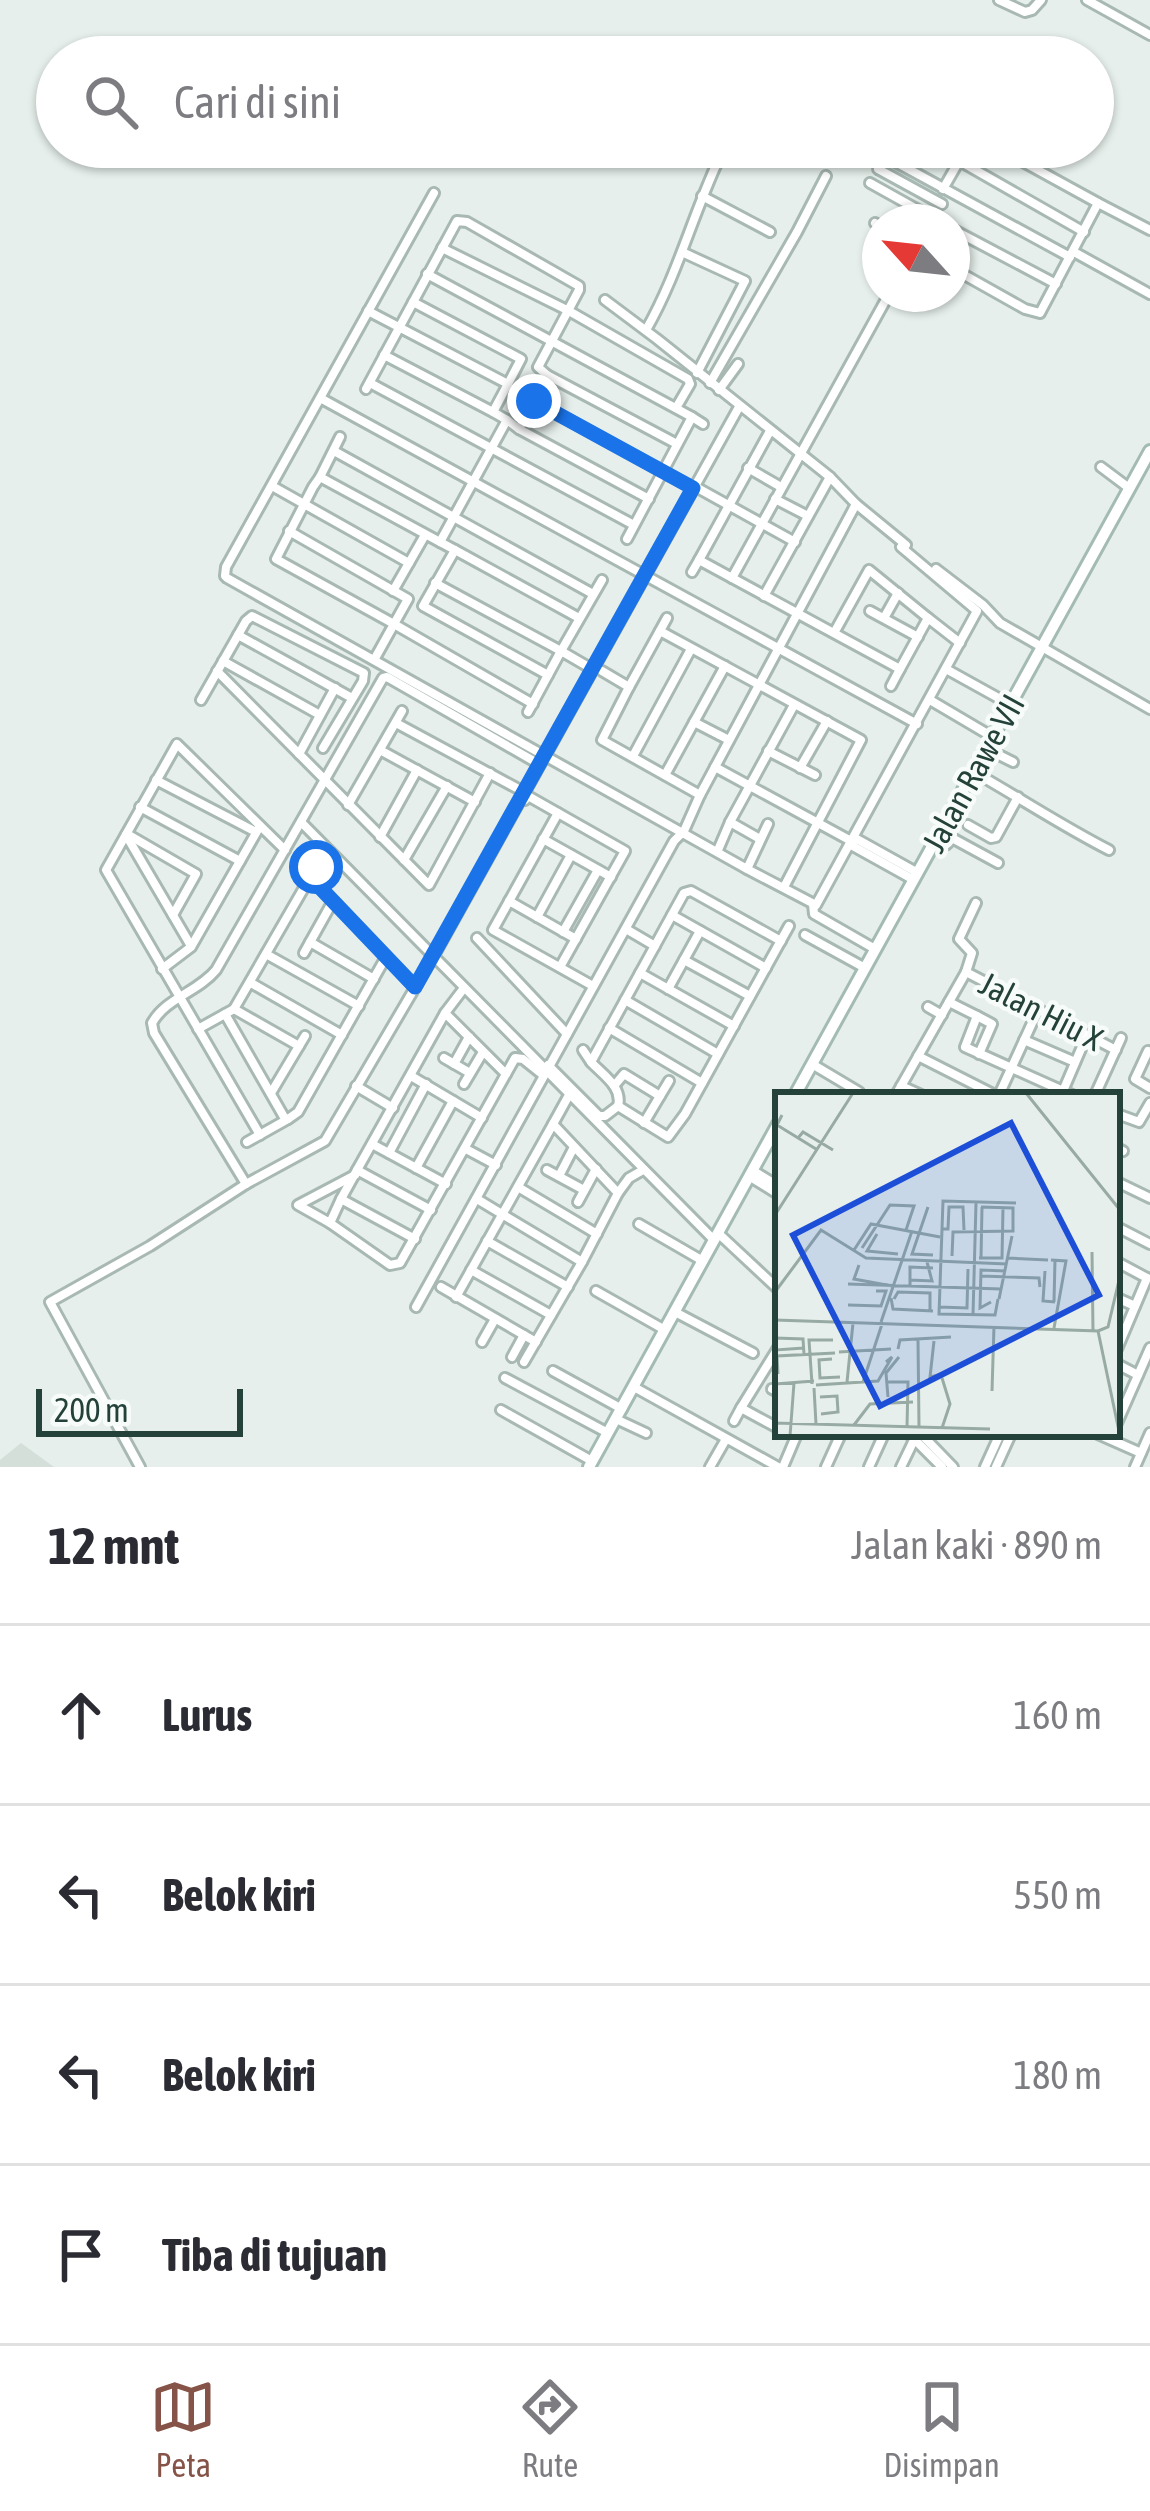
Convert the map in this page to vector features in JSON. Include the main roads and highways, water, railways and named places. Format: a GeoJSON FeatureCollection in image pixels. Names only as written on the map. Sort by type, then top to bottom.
{"type":"FeatureCollection","features":[{"type":"Feature","properties":{"kind":"main road","name":"Jalan Rawe VII"},"geometry":{"type":"LineString","coordinates":[[796,1092],[1150,451]]}},
{"type":"Feature","properties":{"kind":"main road"},"geometry":{"type":"LineString","coordinates":[[590,1464],[750,1173],[773,1145]]}}]}
